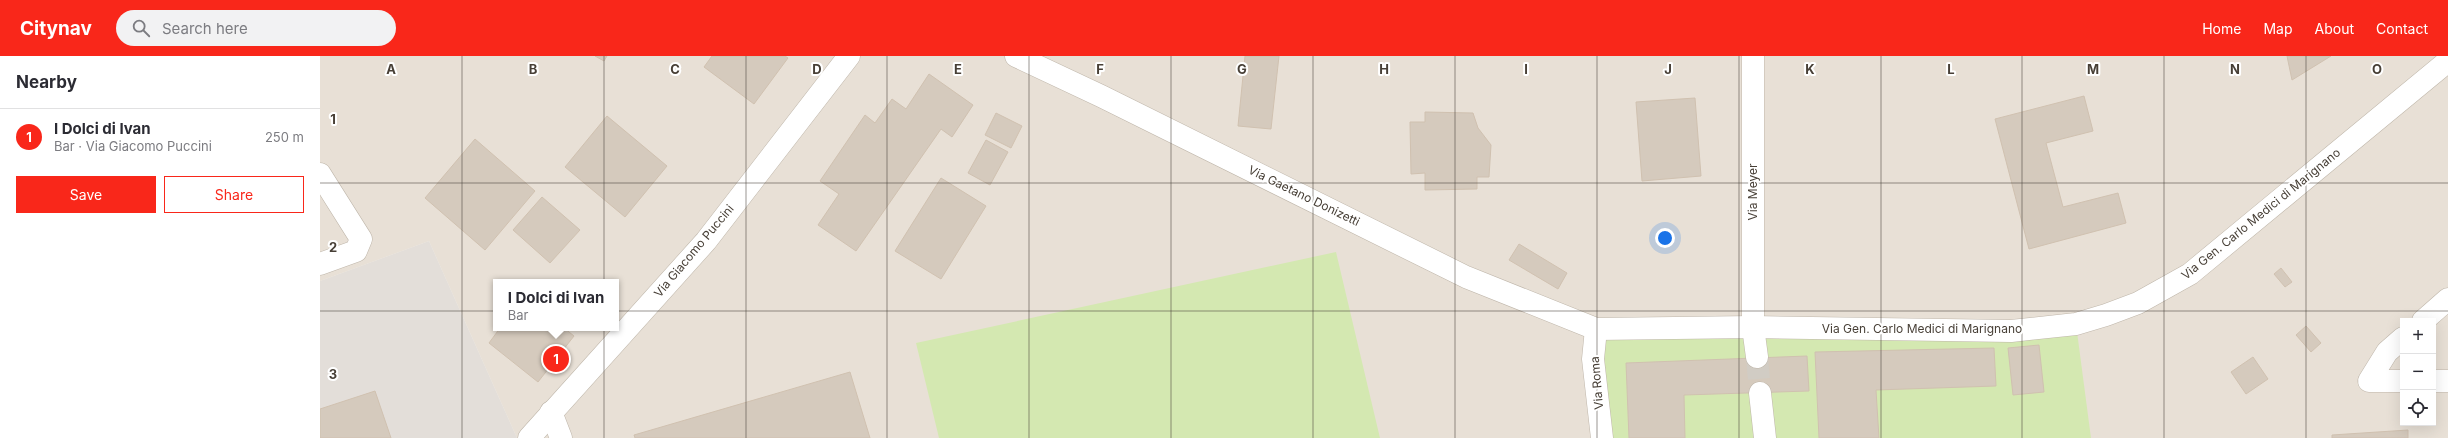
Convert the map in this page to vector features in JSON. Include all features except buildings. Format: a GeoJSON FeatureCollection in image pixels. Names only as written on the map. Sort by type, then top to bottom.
{"type":"FeatureCollection","features":[{"type":"Feature","properties":{"kind":"street","name":"Via Giacomo Puccini"},"geometry":{"type":"LineString","coordinates":[[529,438],[550,412],[706,241],[849,56]]}},
{"type":"Feature","properties":{"kind":"street","name":"Via Gaetano Donizetti"},"geometry":{"type":"LineString","coordinates":[[1016,56],[1101,96],[1466,277],[1596,329]]}},
{"type":"Feature","properties":{"kind":"street","name":"Via Meyer"},"geometry":{"type":"LineString","coordinates":[[1753,56],[1754,327],[1757,358]]}},
{"type":"Feature","properties":{"kind":"street","name":"Via Gen. Carlo Medici di Marignano"},"geometry":{"type":"LineString","coordinates":[[1596,329],[1754,327],[2011,332],[2076,324],[2138,303],[2190,274],[2448,61]]}},
{"type":"Feature","properties":{"kind":"street"},"geometry":{"type":"LineString","coordinates":[[320,174],[361,239],[356,251],[320,264]]}},
{"type":"Feature","properties":{"kind":"street"},"geometry":{"type":"LineString","coordinates":[[2426,318],[2448,299]]}},
{"type":"Feature","properties":{"kind":"street","name":"Via Roma"},"geometry":{"type":"LineString","coordinates":[[1596,329],[1593,359],[1602,438]]}},
{"type":"Feature","properties":{"kind":"street"},"geometry":{"type":"LineString","coordinates":[[2400,341],[2387,352],[2369,381],[2400,381]]}},
{"type":"Feature","properties":{"kind":"street"},"geometry":{"type":"LineString","coordinates":[[2436,381],[2448,381]]}},
{"type":"Feature","properties":{"kind":"street"},"geometry":{"type":"LineString","coordinates":[[1760,392],[1765,438]]}},
{"type":"Feature","properties":{"kind":"street"},"geometry":{"type":"LineString","coordinates":[[550,412],[561,438]]}},
{"type":"Feature","properties":{"kind":"shaded area"},"geometry":{"type":"Polygon","coordinates":[[[320,56],[2448,56],[2448,438],[517,438],[429,241],[320,281],[320,56]]]}},
{"type":"Feature","properties":{"kind":"shaded area"},"geometry":{"type":"Polygon","coordinates":[[[429,241],[517,438],[320,438],[320,281],[429,241]]]}},
{"type":"Feature","properties":{"kind":"green space"},"geometry":{"type":"Polygon","coordinates":[[[1336,252],[1380,438],[939,438],[916,343],[1336,252]]]}},
{"type":"Feature","properties":{"kind":"green space"},"geometry":{"type":"Polygon","coordinates":[[[2076,324],[2091,438],[1602,438],[1596,329],[2076,324]]]}},
{"type":"Feature","properties":{"kind":"tunnel"},"geometry":{"type":"LineString","coordinates":[[1757,357],[1760,393]]}},
{"type":"Feature","properties":{"kind":"place","name":"I Dolci di Ivan"},"geometry":{"type":"Point","coordinates":[556,359]}}]}
